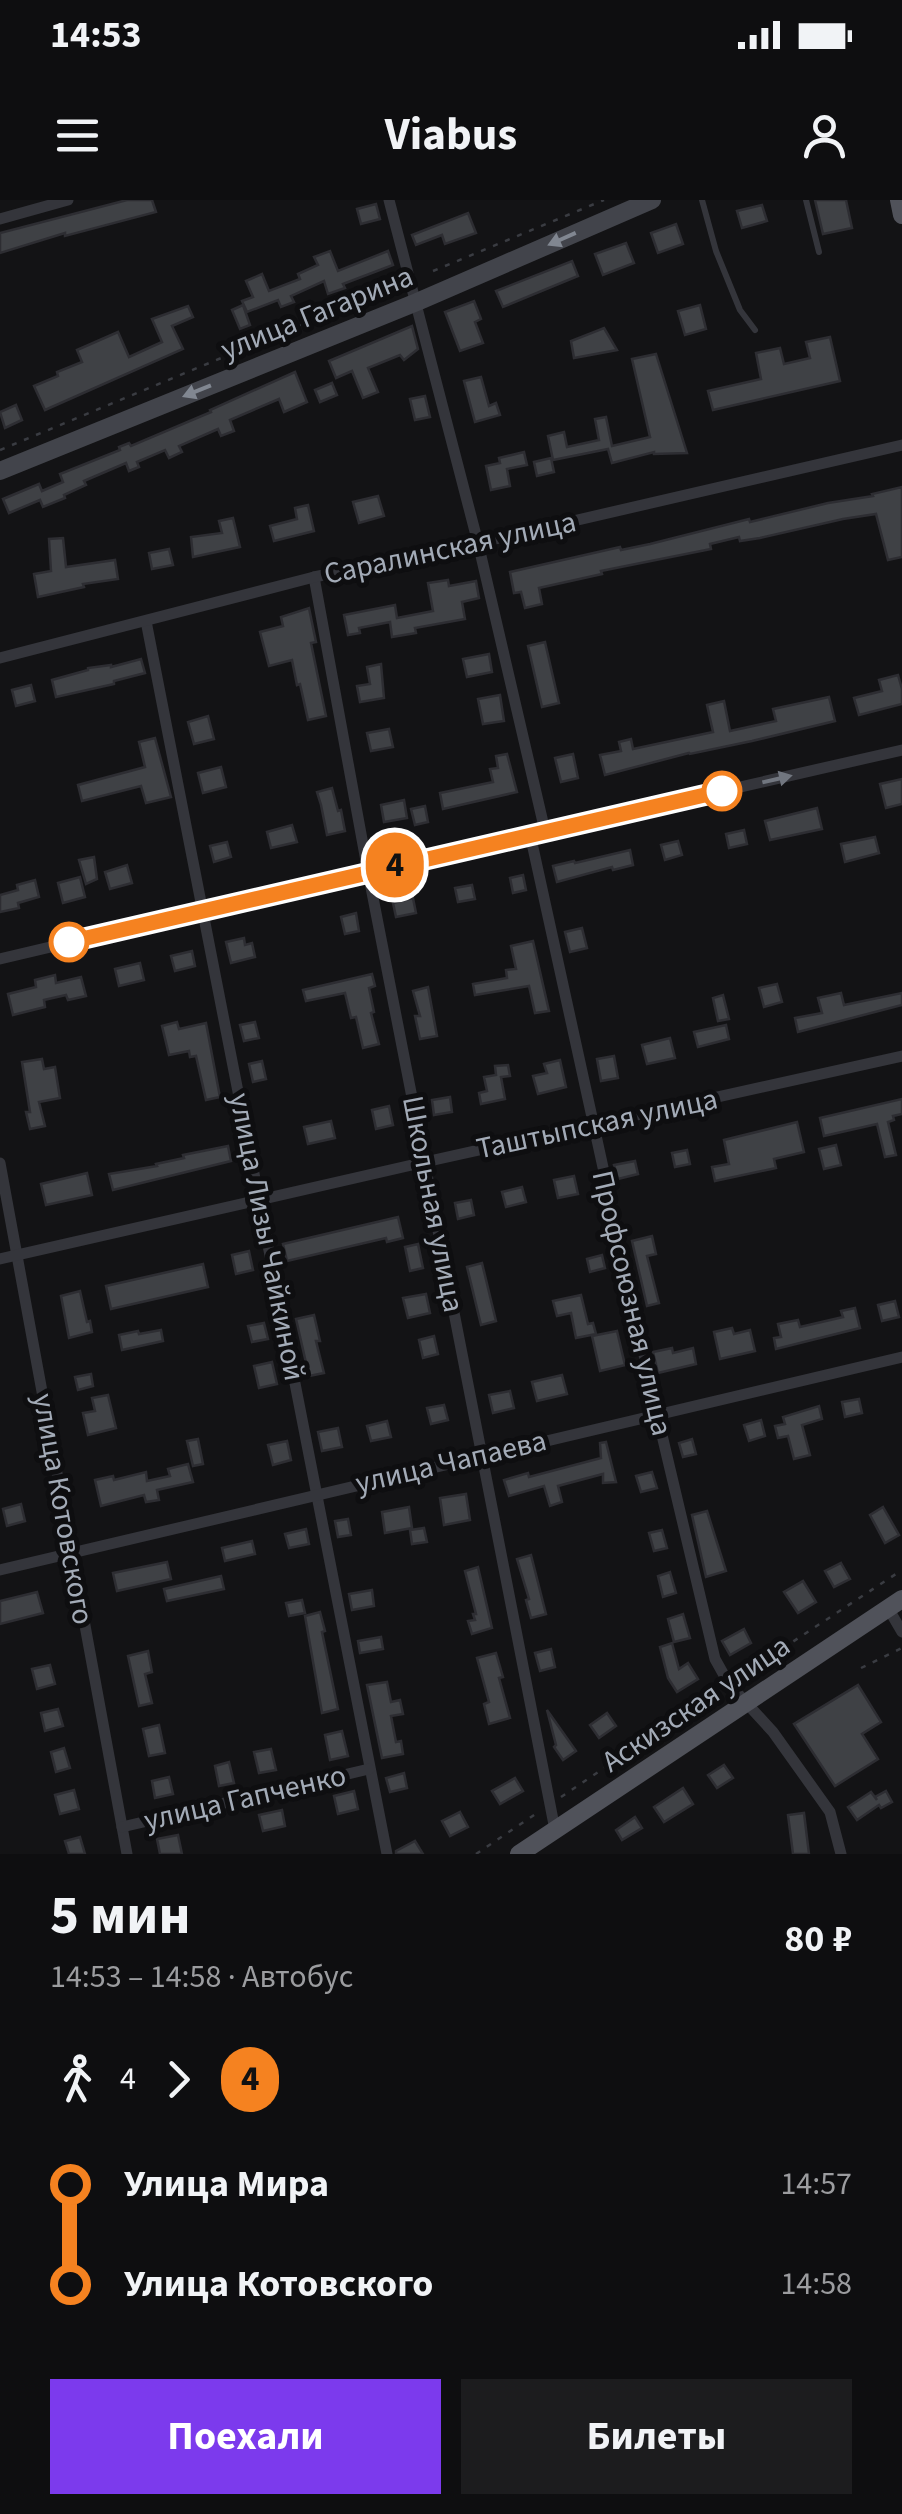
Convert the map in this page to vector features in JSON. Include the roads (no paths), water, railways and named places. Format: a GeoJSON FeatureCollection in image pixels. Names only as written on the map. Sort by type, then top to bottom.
{"type":"FeatureCollection","features":[{"type":"Feature","properties":{"kind":"main road"},"geometry":{"type":"LineString","coordinates":[[898,200],[902,215]]}},
{"type":"Feature","properties":{"kind":"main road","name":"Аскизская улица"},"geometry":{"type":"LineString","coordinates":[[519,1854],[895,1603]]}},
{"type":"Feature","properties":{"kind":"street"},"geometry":{"type":"LineString","coordinates":[[0,219],[68,200]]}},
{"type":"Feature","properties":{"kind":"street"},"geometry":{"type":"LineString","coordinates":[[389,200],[478,543],[545,831]]}},
{"type":"Feature","properties":{"kind":"street","name":"улица Гагарина"},"geometry":{"type":"LineString","coordinates":[[0,471],[417,302],[652,200]]}},
{"type":"Feature","properties":{"kind":"street","name":"Саралинская улица"},"geometry":{"type":"LineString","coordinates":[[0,658],[314,578],[902,445]]}},
{"type":"Feature","properties":{"kind":"street","name":"Школьная улица"},"geometry":{"type":"LineString","coordinates":[[314,578],[555,1830]]}},
{"type":"Feature","properties":{"kind":"street","name":"улица Лизы Чайкиной"},"geometry":{"type":"LineString","coordinates":[[146,621],[387,1854]]}},
{"type":"Feature","properties":{"kind":"street"},"geometry":{"type":"LineString","coordinates":[[0,959],[902,750]]}},
{"type":"Feature","properties":{"kind":"street","name":"Профсоюзная улица"},"geometry":{"type":"LineString","coordinates":[[530,834],[656,1414],[716,1659],[729,1684],[773,1732],[830,1812],[841,1854]]}},
{"type":"Feature","properties":{"kind":"street","name":"Таштыпская улица"},"geometry":{"type":"LineString","coordinates":[[0,1260],[902,1056]]}},
{"type":"Feature","properties":{"kind":"street","name":"улица Котовского"},"geometry":{"type":"LineString","coordinates":[[0,1163],[126,1854]]}},
{"type":"Feature","properties":{"kind":"street","name":"улица Чапаева"},"geometry":{"type":"LineString","coordinates":[[0,1570],[902,1357]]}},
{"type":"Feature","properties":{"kind":"street"},"geometry":{"type":"LineString","coordinates":[[895,1603],[902,1632]]}},
{"type":"Feature","properties":{"kind":"street","name":"улица Гапченко"},"geometry":{"type":"LineString","coordinates":[[122,1827],[370,1769]]}},
{"type":"Feature","properties":{"kind":"lane"},"geometry":{"type":"LineString","coordinates":[[702,200],[716,251],[740,310],[756,330]]}},
{"type":"Feature","properties":{"kind":"lane"},"geometry":{"type":"LineString","coordinates":[[806,200],[818,252]]}}]}
